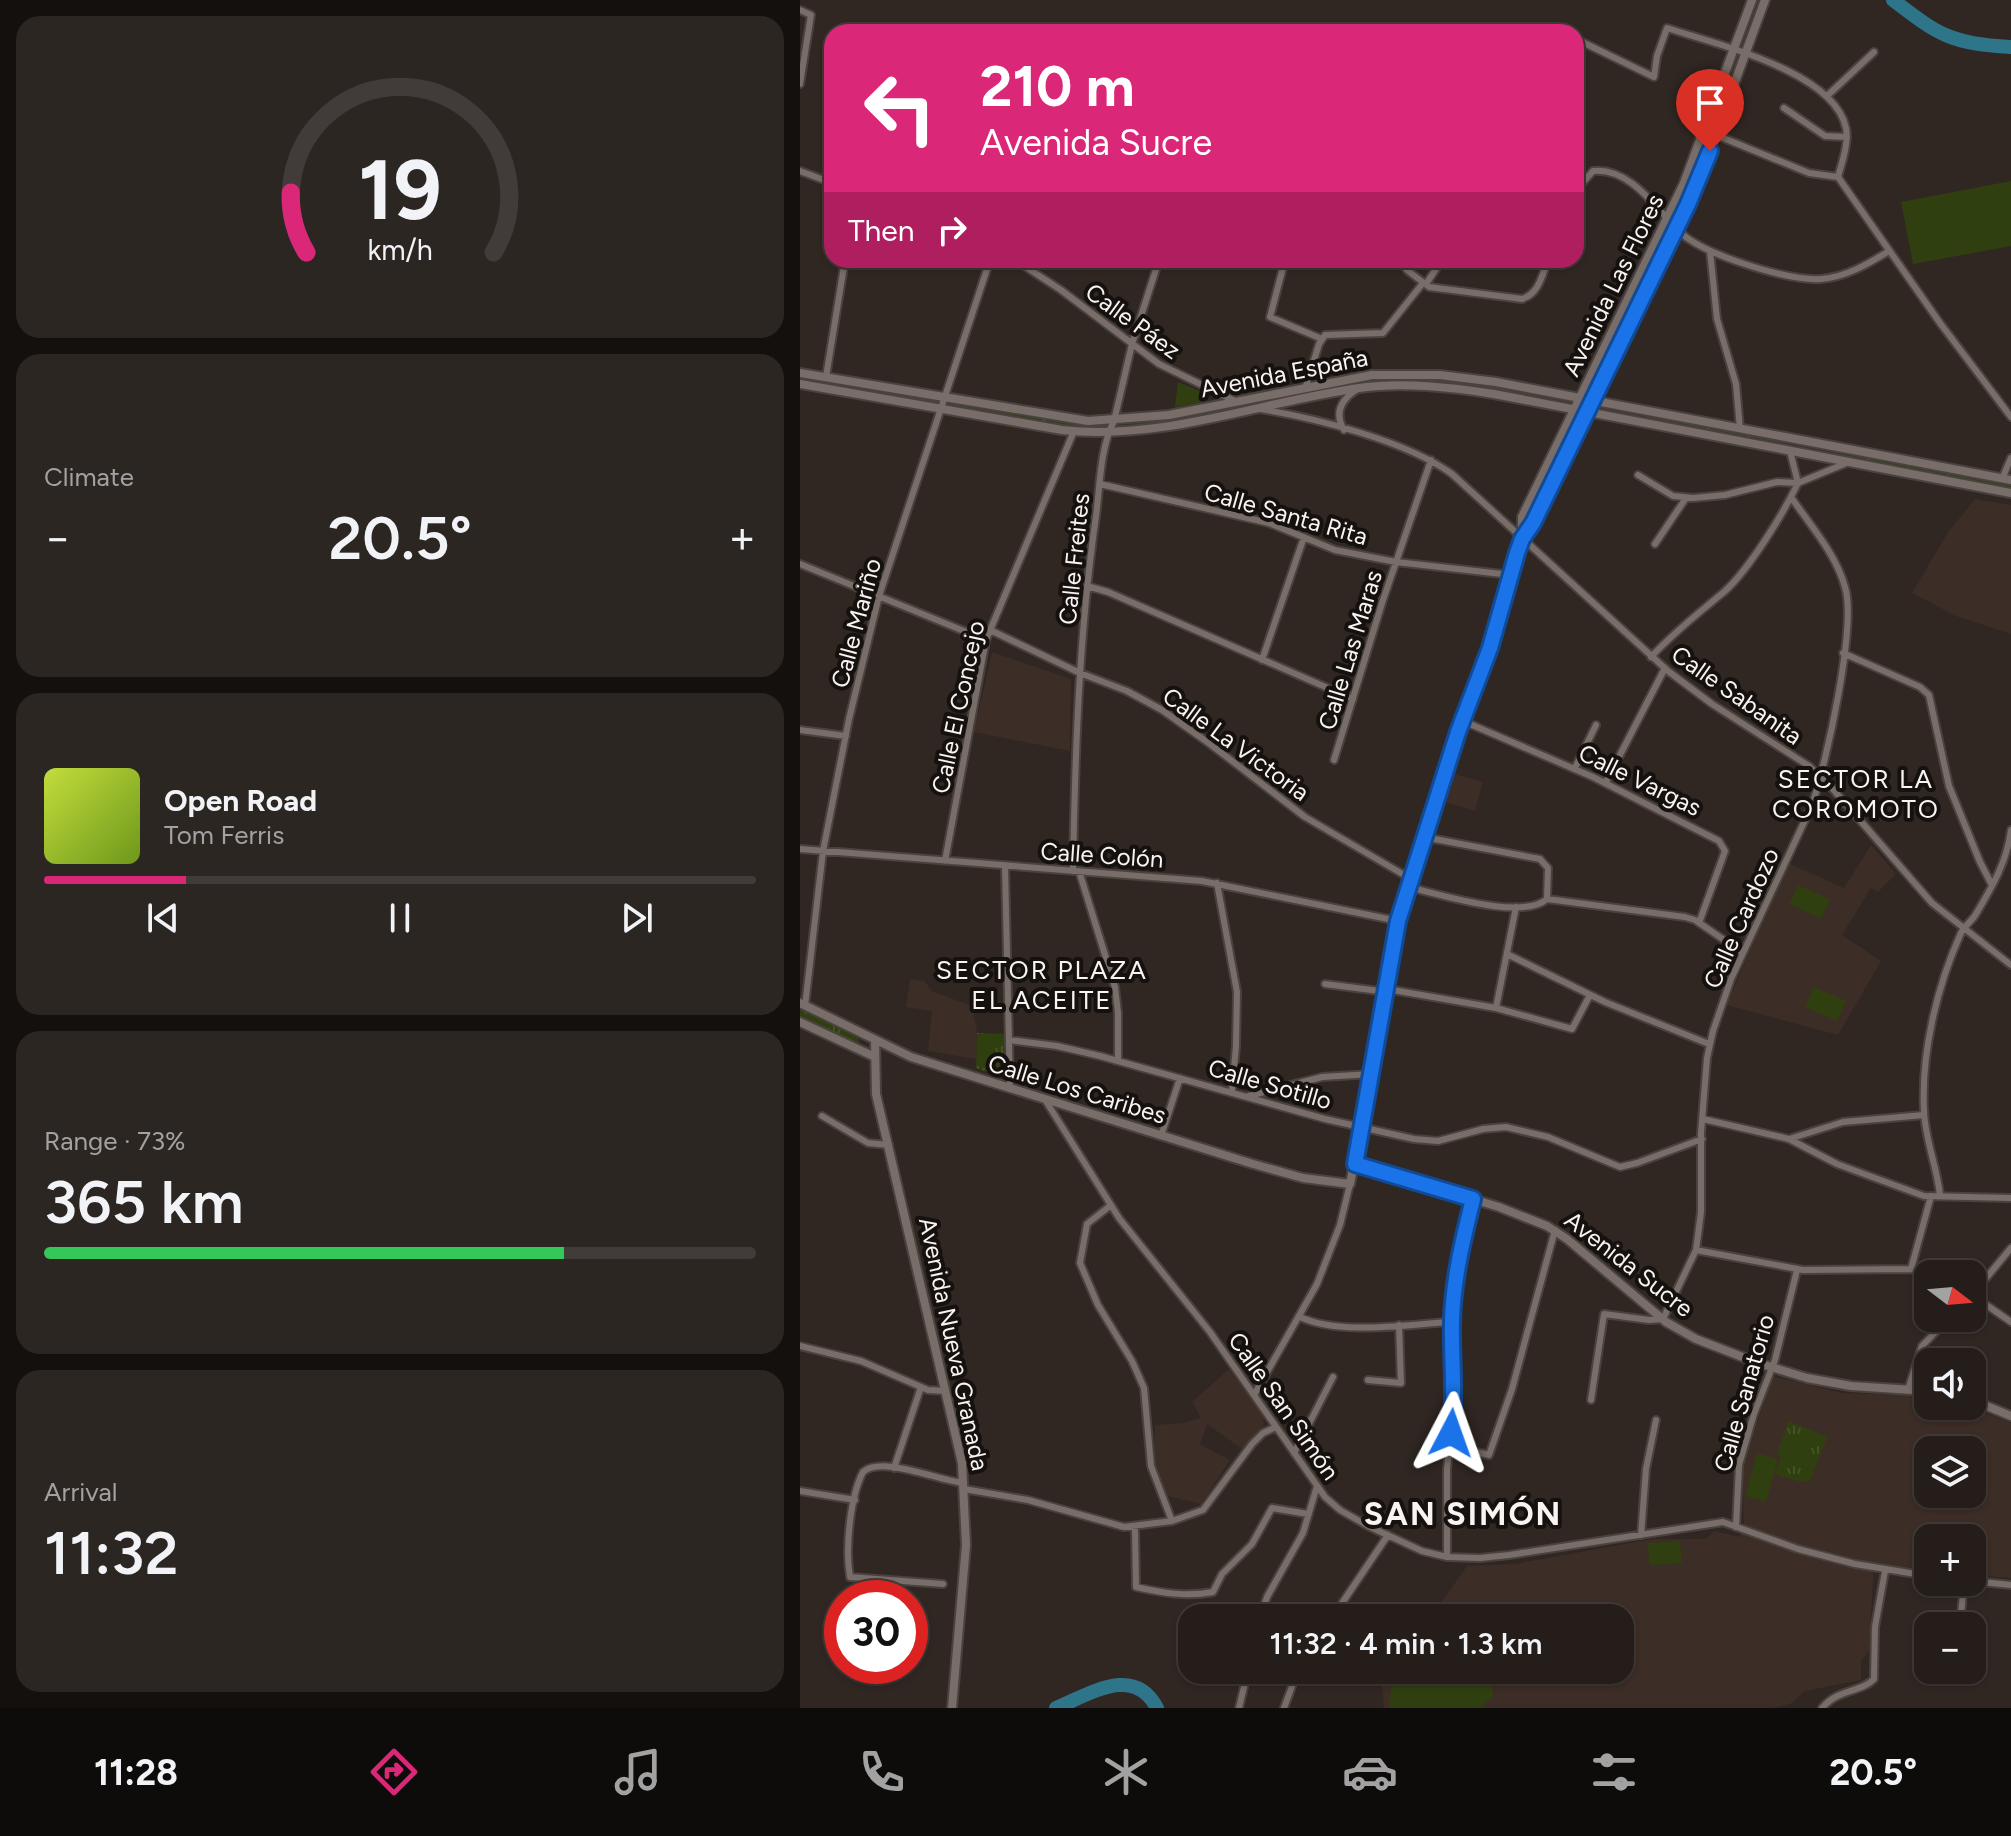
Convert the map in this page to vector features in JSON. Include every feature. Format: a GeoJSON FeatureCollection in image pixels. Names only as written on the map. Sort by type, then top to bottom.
{"type":"FeatureCollection","features":[{"type":"Feature","properties":{"kind":"street","name":"Avenida Las Flores"},"geometry":{"type":"LineString","coordinates":[[1254,1395],[1300,1317],[1334,1244],[1355,1164],[1398,921],[1490,648],[1522,539],[1522,517],[1668,218],[1688,173],[1752,0]]}},
{"type":"Feature","properties":{"kind":"street","name":"Avenida Las Flores"},"geometry":{"type":"LineString","coordinates":[[1522,539],[1533,523],[1696,188],[1765,0]]}},
{"type":"Feature","properties":{"kind":"street"},"geometry":{"type":"LineString","coordinates":[[800,10],[811,15],[800,84]]}},
{"type":"Feature","properties":{"kind":"street"},"geometry":{"type":"LineString","coordinates":[[1584,43],[1654,77],[1657,56],[1667,28],[1792,72],[1827,96],[1843,117],[1847,137],[1838,177],[2011,417]]}},
{"type":"Feature","properties":{"kind":"street"},"geometry":{"type":"LineString","coordinates":[[1827,96],[1874,52]]}},
{"type":"Feature","properties":{"kind":"street"},"geometry":{"type":"LineString","coordinates":[[1784,108],[1825,136],[1847,137]]}},
{"type":"Feature","properties":{"kind":"street"},"geometry":{"type":"LineString","coordinates":[[1716,135],[1809,173],[1838,177]]}},
{"type":"Feature","properties":{"kind":"street"},"geometry":{"type":"LineString","coordinates":[[800,171],[824,180]]}},
{"type":"Feature","properties":{"kind":"street"},"geometry":{"type":"LineString","coordinates":[[1584,180],[1589,174],[1605,171],[1638,189],[1690,240],[1710,251],[1794,276],[1820,279],[1857,270],[1889,251]]}},
{"type":"Feature","properties":{"kind":"street"},"geometry":{"type":"LineString","coordinates":[[1710,251],[1717,319],[1736,384],[1740,429]]}},
{"type":"Feature","properties":{"kind":"street"},"geometry":{"type":"LineString","coordinates":[[826,377],[844,268]]}},
{"type":"Feature","properties":{"kind":"street","name":"Calle Mariño"},"geometry":{"type":"LineString","coordinates":[[803,1005],[823,851],[879,596],[987,268]]}},
{"type":"Feature","properties":{"kind":"street","name":"Calle Páez"},"geometry":{"type":"LineString","coordinates":[[1027,268],[1172,372],[1235,401]]}},
{"type":"Feature","properties":{"kind":"street","name":"Calle Freites"},"geometry":{"type":"LineString","coordinates":[[1118,1061],[1115,987],[1076,871],[1080,673],[1087,586],[1108,432],[1114,421],[1132,344],[1156,268]]}},
{"type":"Feature","properties":{"kind":"street"},"geometry":{"type":"LineString","coordinates":[[1283,268],[1270,317],[1322,339]]}},
{"type":"Feature","properties":{"kind":"street"},"geometry":{"type":"LineString","coordinates":[[1406,268],[1424,284],[1447,291],[1522,299],[1536,290],[1545,268]]}},
{"type":"Feature","properties":{"kind":"street"},"geometry":{"type":"LineString","coordinates":[[1306,386],[1322,339],[1329,334],[1383,333],[1436,268]]}},
{"type":"Feature","properties":{"kind":"street","name":"Avenida España"},"geometry":{"type":"LineString","coordinates":[[800,373],[1064,419],[1114,421],[1169,415],[1372,375],[1440,375],[1496,382],[2006,479]]}},
{"type":"Feature","properties":{"kind":"street","name":"Avenida España"},"geometry":{"type":"LineString","coordinates":[[800,384],[1074,431],[1108,432],[1162,427],[1359,389],[1400,386],[1452,388],[2011,493]]}},
{"type":"Feature","properties":{"kind":"street"},"geometry":{"type":"LineString","coordinates":[[1344,430],[1339,418],[1340,407],[1344,399],[1359,389]]}},
{"type":"Feature","properties":{"kind":"street","name":"Calle Sabanita"},"geometry":{"type":"LineString","coordinates":[[1256,409],[1344,430],[1431,460],[1480,498],[1651,657],[1712,704],[1809,766],[1939,909],[2011,965]]}},
{"type":"Feature","properties":{"kind":"street","name":"Calle El Concejo"},"geometry":{"type":"LineString","coordinates":[[945,861],[986,640],[1074,431]]}},
{"type":"Feature","properties":{"kind":"street"},"geometry":{"type":"LineString","coordinates":[[1651,657],[1678,628],[1735,580],[1791,497],[1798,483],[1789,438]]}},
{"type":"Feature","properties":{"kind":"street"},"geometry":{"type":"LineString","coordinates":[[2006,479],[2011,458]]}},
{"type":"Feature","properties":{"kind":"street","name":"Calle Las Maras"},"geometry":{"type":"LineString","coordinates":[[1334,760],[1431,460]]}},
{"type":"Feature","properties":{"kind":"street"},"geometry":{"type":"LineString","coordinates":[[1638,475],[1673,496],[1686,498],[1725,495],[1777,482],[1798,483],[1849,462]]}},
{"type":"Feature","properties":{"kind":"street","name":"Calle Santa Rita"},"geometry":{"type":"LineString","coordinates":[[1100,484],[1269,523],[1335,550],[1396,562],[1511,575]]}},
{"type":"Feature","properties":{"kind":"street","name":"Calle Cardozo"},"geometry":{"type":"LineString","coordinates":[[1663,1319],[1696,1250],[1703,1178],[1702,1139],[1709,1044],[1726,992],[1812,805],[1821,777],[1843,653],[1849,610],[1845,586],[1830,554],[1791,497]]}},
{"type":"Feature","properties":{"kind":"street"},"geometry":{"type":"LineString","coordinates":[[1655,544],[1686,498]]}},
{"type":"Feature","properties":{"kind":"street"},"geometry":{"type":"LineString","coordinates":[[1262,660],[1304,537]]}},
{"type":"Feature","properties":{"kind":"street"},"geometry":{"type":"LineString","coordinates":[[800,564],[986,640]]}},
{"type":"Feature","properties":{"kind":"street"},"geometry":{"type":"LineString","coordinates":[[1087,586],[1108,592],[1353,699]]}},
{"type":"Feature","properties":{"kind":"street","name":"Calle La Victoria"},"geometry":{"type":"LineString","coordinates":[[990,630],[1080,673],[1127,691],[1162,710],[1305,817],[1409,883],[1481,904],[1516,907]]}},
{"type":"Feature","properties":{"kind":"street"},"geometry":{"type":"LineString","coordinates":[[1843,653],[1920,687],[1929,695],[1949,786],[1992,885]]}},
{"type":"Feature","properties":{"kind":"street"},"geometry":{"type":"LineString","coordinates":[[1606,782],[1665,668]]}},
{"type":"Feature","properties":{"kind":"street","name":"Calle Vargas"},"geometry":{"type":"LineString","coordinates":[[1463,721],[1606,782],[1723,844],[1723,856],[1699,923]]}},
{"type":"Feature","properties":{"kind":"street"},"geometry":{"type":"LineString","coordinates":[[1575,768],[1596,725]]}},
{"type":"Feature","properties":{"kind":"street"},"geometry":{"type":"LineString","coordinates":[[800,730],[846,736]]}},
{"type":"Feature","properties":{"kind":"street"},"geometry":{"type":"LineString","coordinates":[[1940,1195],[1924,1115],[1925,1068],[1933,1022],[1963,929],[1974,918],[1992,885],[2006,855],[2011,830]]}},
{"type":"Feature","properties":{"kind":"street"},"geometry":{"type":"LineString","coordinates":[[1424,837],[1540,859],[1548,868],[1547,899]]}},
{"type":"Feature","properties":{"kind":"street","name":"Calle Colón"},"geometry":{"type":"LineString","coordinates":[[800,849],[1217,883],[1398,921]]}},
{"type":"Feature","properties":{"kind":"street"},"geometry":{"type":"LineString","coordinates":[[1005,866],[1010,1088]]}},
{"type":"Feature","properties":{"kind":"street"},"geometry":{"type":"LineString","coordinates":[[1217,883],[1237,992],[1232,1091]]}},
{"type":"Feature","properties":{"kind":"street"},"geometry":{"type":"LineString","coordinates":[[1496,1008],[1516,907],[1541,904],[1547,899],[1685,917],[1743,953]]}},
{"type":"Feature","properties":{"kind":"street"},"geometry":{"type":"LineString","coordinates":[[1507,954],[1590,995],[1709,1044]]}},
{"type":"Feature","properties":{"kind":"street"},"geometry":{"type":"LineString","coordinates":[[1325,984],[1496,1008],[1572,1029],[1590,995]]}},
{"type":"Feature","properties":{"kind":"street","name":"Calle Los Caribes"},"geometry":{"type":"LineString","coordinates":[[803,1005],[911,1057],[1292,1175],[1350,1184]]}},
{"type":"Feature","properties":{"kind":"street"},"geometry":{"type":"LineString","coordinates":[[800,1022],[875,1057]]}},
{"type":"Feature","properties":{"kind":"street","name":"Avenida Nueva Granada"},"geometry":{"type":"LineString","coordinates":[[875,1040],[876,1094],[960,1452],[964,1486],[964,1585],[952,1708]]}},
{"type":"Feature","properties":{"kind":"street","name":"Calle Sotillo"},"geometry":{"type":"LineString","coordinates":[[1009,1040],[1057,1046],[1362,1128],[1414,1139],[1438,1141],[1483,1129],[1517,1129],[1548,1137],[1620,1167],[1702,1139]]}},
{"type":"Feature","properties":{"kind":"street"},"geometry":{"type":"LineString","coordinates":[[1249,1096],[1322,1077],[1372,1074]]}},
{"type":"Feature","properties":{"kind":"street"},"geometry":{"type":"LineString","coordinates":[[1161,1136],[1180,1078]]}},
{"type":"Feature","properties":{"kind":"street","name":"Calle San Simón"},"geometry":{"type":"LineString","coordinates":[[1044,1098],[1111,1205],[1210,1332],[1317,1486],[1340,1510],[1422,1551],[1447,1557],[1465,1559],[1509,1555],[1716,1523],[1798,1549],[1885,1571],[1914,1574]]}},
{"type":"Feature","properties":{"kind":"street"},"geometry":{"type":"LineString","coordinates":[[1789,1139],[1843,1122],[1924,1115]]}},
{"type":"Feature","properties":{"kind":"street"},"geometry":{"type":"LineString","coordinates":[[822,1116],[860,1139],[889,1145]]}},
{"type":"Feature","properties":{"kind":"street"},"geometry":{"type":"LineString","coordinates":[[1703,1119],[1789,1139],[1855,1172],[1931,1196],[2011,1198]]}},
{"type":"Feature","properties":{"kind":"street","name":"Avenida Sucre"},"geometry":{"type":"LineString","coordinates":[[1355,1164],[1473,1199],[1555,1230],[1684,1333],[1772,1368],[1825,1382],[1914,1390]]}},
{"type":"Feature","properties":{"kind":"street"},"geometry":{"type":"LineString","coordinates":[[1911,1269],[1931,1196]]}},
{"type":"Feature","properties":{"kind":"street"},"geometry":{"type":"LineString","coordinates":[[1447,1557],[1449,1446],[1454,1401],[1452,1322],[1460,1253],[1473,1199]]}},
{"type":"Feature","properties":{"kind":"street"},"geometry":{"type":"LineString","coordinates":[[1111,1205],[1087,1224],[1080,1263],[1098,1305],[1132,1361],[1144,1388],[1151,1466],[1172,1521]]}},
{"type":"Feature","properties":{"kind":"street"},"geometry":{"type":"LineString","coordinates":[[1449,1446],[1489,1455],[1512,1389],[1555,1230]]}},
{"type":"Feature","properties":{"kind":"street"},"geometry":{"type":"LineString","coordinates":[[1986,1278],[2011,1248]]}},
{"type":"Feature","properties":{"kind":"street"},"geometry":{"type":"LineString","coordinates":[[1696,1250],[1797,1270],[1914,1270]]}},
{"type":"Feature","properties":{"kind":"street","name":"Calle Sanatorio"},"geometry":{"type":"LineString","coordinates":[[1736,1527],[1739,1465],[1772,1368],[1797,1270]]}},
{"type":"Feature","properties":{"kind":"street"},"geometry":{"type":"LineString","coordinates":[[1986,1305],[2011,1322]]}},
{"type":"Feature","properties":{"kind":"street"},"geometry":{"type":"LineString","coordinates":[[1591,1400],[1604,1314],[1663,1319]]}},
{"type":"Feature","properties":{"kind":"street"},"geometry":{"type":"LineString","coordinates":[[1300,1317],[1328,1326],[1452,1322]]}},
{"type":"Feature","properties":{"kind":"street"},"geometry":{"type":"LineString","coordinates":[[1368,1380],[1401,1383],[1399,1325]]}},
{"type":"Feature","properties":{"kind":"street"},"geometry":{"type":"LineString","coordinates":[[1908,1390],[1922,1346],[1936,1332]]}},
{"type":"Feature","properties":{"kind":"street"},"geometry":{"type":"LineString","coordinates":[[800,1346],[861,1361],[932,1391],[946,1391]]}},
{"type":"Feature","properties":{"kind":"street"},"geometry":{"type":"LineString","coordinates":[[1294,1453],[1333,1377]]}},
{"type":"Feature","properties":{"kind":"street"},"geometry":{"type":"LineString","coordinates":[[894,1468],[921,1387]]}},
{"type":"Feature","properties":{"kind":"street"},"geometry":{"type":"LineString","coordinates":[[1986,1406],[2011,1416]]}},
{"type":"Feature","properties":{"kind":"street"},"geometry":{"type":"LineString","coordinates":[[1641,1535],[1646,1469],[1656,1420]]}},
{"type":"Feature","properties":{"kind":"street"},"geometry":{"type":"LineString","coordinates":[[943,1584],[850,1577],[849,1543],[855,1500],[865,1469],[875,1466],[894,1468],[1028,1500],[1117,1526],[1135,1527],[1172,1521],[1203,1510],[1252,1444],[1263,1433],[1276,1427]]}},
{"type":"Feature","properties":{"kind":"street"},"geometry":{"type":"LineString","coordinates":[[1265,1604],[1297,1545],[1317,1486]]}},
{"type":"Feature","properties":{"kind":"street"},"geometry":{"type":"LineString","coordinates":[[800,1491],[855,1500]]}},
{"type":"Feature","properties":{"kind":"street"},"geometry":{"type":"LineString","coordinates":[[1135,1527],[1136,1587],[1172,1594],[1205,1594],[1213,1592],[1222,1574],[1248,1550],[1272,1508],[1308,1514]]}},
{"type":"Feature","properties":{"kind":"street"},"geometry":{"type":"LineString","coordinates":[[1341,1604],[1388,1535]]}},
{"type":"Feature","properties":{"kind":"street"},"geometry":{"type":"LineString","coordinates":[[1822,1708],[1836,1694],[1869,1684],[1874,1679],[1875,1627],[1885,1571]]}},
{"type":"Feature","properties":{"kind":"street"},"geometry":{"type":"LineString","coordinates":[[1986,1582],[2011,1585]]}},
{"type":"Feature","properties":{"kind":"street"},"geometry":{"type":"LineString","coordinates":[[1239,1708],[1245,1684]]}},
{"type":"Feature","properties":{"kind":"street"},"geometry":{"type":"LineString","coordinates":[[1284,1708],[1293,1684]]}},
{"type":"Feature","properties":{"kind":"shaded area"},"geometry":{"type":"Polygon","coordinates":[[[1975,499],[2011,505],[2011,634],[1956,616],[1912,593],[1948,532],[1975,499]]]}},
{"type":"Feature","properties":{"kind":"shaded area"},"geometry":{"type":"Polygon","coordinates":[[[992,652],[1071,679],[1070,751],[974,732],[992,652]]]}},
{"type":"Feature","properties":{"kind":"shaded area"},"geometry":{"type":"Polygon","coordinates":[[[1452,773],[1483,782],[1475,811],[1442,801],[1452,773]]]}},
{"type":"Feature","properties":{"kind":"shaded area"},"geometry":{"type":"Polygon","coordinates":[[[1871,845],[1896,874],[1878,892],[1871,888],[1842,935],[1881,961],[1838,1035],[1727,1005],[1790,864],[1844,888],[1871,845]]]}},
{"type":"Feature","properties":{"kind":"shaded area"},"geometry":{"type":"Polygon","coordinates":[[[910,979],[925,981],[931,991],[972,1006],[977,1032],[976,1059],[928,1051],[932,1011],[906,1007],[910,979]]]}},
{"type":"Feature","properties":{"kind":"shaded area"},"geometry":{"type":"Polygon","coordinates":[[[1229,1369],[1264,1417],[1263,1431],[1242,1449],[1207,1424],[1200,1444],[1230,1460],[1201,1504],[1168,1496],[1159,1480],[1154,1456],[1155,1425],[1201,1418],[1192,1402],[1229,1369]]]}},
{"type":"Feature","properties":{"kind":"shaded area"},"geometry":{"type":"Polygon","coordinates":[[[1772,1376],[1842,1393],[1914,1396],[1914,1420],[1986,1420],[1986,1414],[2011,1423],[2011,1578],[1986,1576],[1986,1524],[1914,1524],[1914,1568],[1874,1562],[1869,1651],[1861,1661],[1861,1680],[1805,1691],[1792,1703],[1772,1708],[1384,1708],[1384,1684],[1634,1684],[1634,1604],[1440,1604],[1467,1566],[1515,1564],[1653,1539],[1706,1539],[1714,1531],[1740,1537],[1744,1525],[1742,1471],[1772,1376]]]}},
{"type":"Feature","properties":{"kind":"green space"},"geometry":{"type":"Polygon","coordinates":[[[2011,181],[2011,246],[1913,264],[1901,202],[2011,181]]]}},
{"type":"Feature","properties":{"kind":"green space"},"geometry":{"type":"Polygon","coordinates":[[[1425,378],[1495,386],[1566,400],[1440,383],[1344,387],[1170,422],[1122,426],[1372,379],[1425,378]]]}},
{"type":"Feature","properties":{"kind":"green space"},"geometry":{"type":"Polygon","coordinates":[[[800,379],[933,401],[933,403],[800,379]]]}},
{"type":"Feature","properties":{"kind":"green space"},"geometry":{"type":"Polygon","coordinates":[[[1178,382],[1206,394],[1206,401],[1175,407],[1178,382]]]}},
{"type":"Feature","properties":{"kind":"green space"},"geometry":{"type":"Polygon","coordinates":[[[952,404],[1102,427],[1063,426],[950,407],[952,404]]]}},
{"type":"Feature","properties":{"kind":"green space"},"geometry":{"type":"Polygon","coordinates":[[[1601,410],[1658,417],[1779,440],[1780,443],[1601,410]]]}},
{"type":"Feature","properties":{"kind":"green space"},"geometry":{"type":"Polygon","coordinates":[[[1807,450],[2011,484],[2011,489],[1807,450]]]}},
{"type":"Feature","properties":{"kind":"green space"},"geometry":{"type":"Polygon","coordinates":[[[1798,885],[1830,899],[1821,919],[1789,904],[1798,885]]]}},
{"type":"Feature","properties":{"kind":"green space"},"geometry":{"type":"Polygon","coordinates":[[[1814,987],[1846,1001],[1837,1021],[1805,1007],[1814,987]]]}},
{"type":"Feature","properties":{"kind":"green space"},"geometry":{"type":"Polygon","coordinates":[[[800,1009],[858,1038],[859,1042],[800,1017],[800,1009]]]}},
{"type":"Feature","properties":{"kind":"green space"},"geometry":{"type":"Polygon","coordinates":[[[977,1033],[1004,1034],[1001,1071],[990,1073],[976,1068],[977,1033]]]}},
{"type":"Feature","properties":{"kind":"green space"},"geometry":{"type":"Polygon","coordinates":[[[1788,1421],[1827,1437],[1810,1481],[1801,1482],[1775,1474],[1781,1456],[1777,1454],[1788,1421]]]}},
{"type":"Feature","properties":{"kind":"green space"},"geometry":{"type":"Polygon","coordinates":[[[1757,1453],[1778,1459],[1766,1502],[1745,1496],[1757,1453]]]}},
{"type":"Feature","properties":{"kind":"green space"},"geometry":{"type":"Polygon","coordinates":[[[1680,1541],[1682,1563],[1649,1565],[1648,1543],[1680,1541]]]}},
{"type":"Feature","properties":{"kind":"green space"},"geometry":{"type":"Polygon","coordinates":[[[1394,1684],[1491,1684],[1493,1696],[1481,1708],[1389,1708],[1394,1684]]]}},
{"type":"Feature","properties":{"kind":"waterway"},"geometry":{"type":"LineString","coordinates":[[1893,0],[1947,36],[1973,43],[2011,47]]}},
{"type":"Feature","properties":{"kind":"waterway"},"geometry":{"type":"LineString","coordinates":[[1056,1708],[1097,1690],[1124,1685],[1136,1687],[1157,1708]]}},
{"type":"Feature","properties":{"kind":"district","name":"SECTOR LA COROMOTO"},"geometry":{"type":"Point","coordinates":[1856,794]}},
{"type":"Feature","properties":{"kind":"district","name":"SECTOR PLAZA EL ACEITE"},"geometry":{"type":"Point","coordinates":[1042,985]}},
{"type":"Feature","properties":{"kind":"district","name":"SAN SIMÓN"},"geometry":{"type":"Point","coordinates":[1463,1514]}},
{"type":"Feature","properties":{"kind":"route"},"geometry":{"type":"LineString","coordinates":[[1451,1433],[1454,1300],[1463,1237],[1473,1199],[1355,1164],[1396,926],[1458,732],[1486,662],[1522,539],[1533,523],[1696,188],[1710,151]]}}]}
